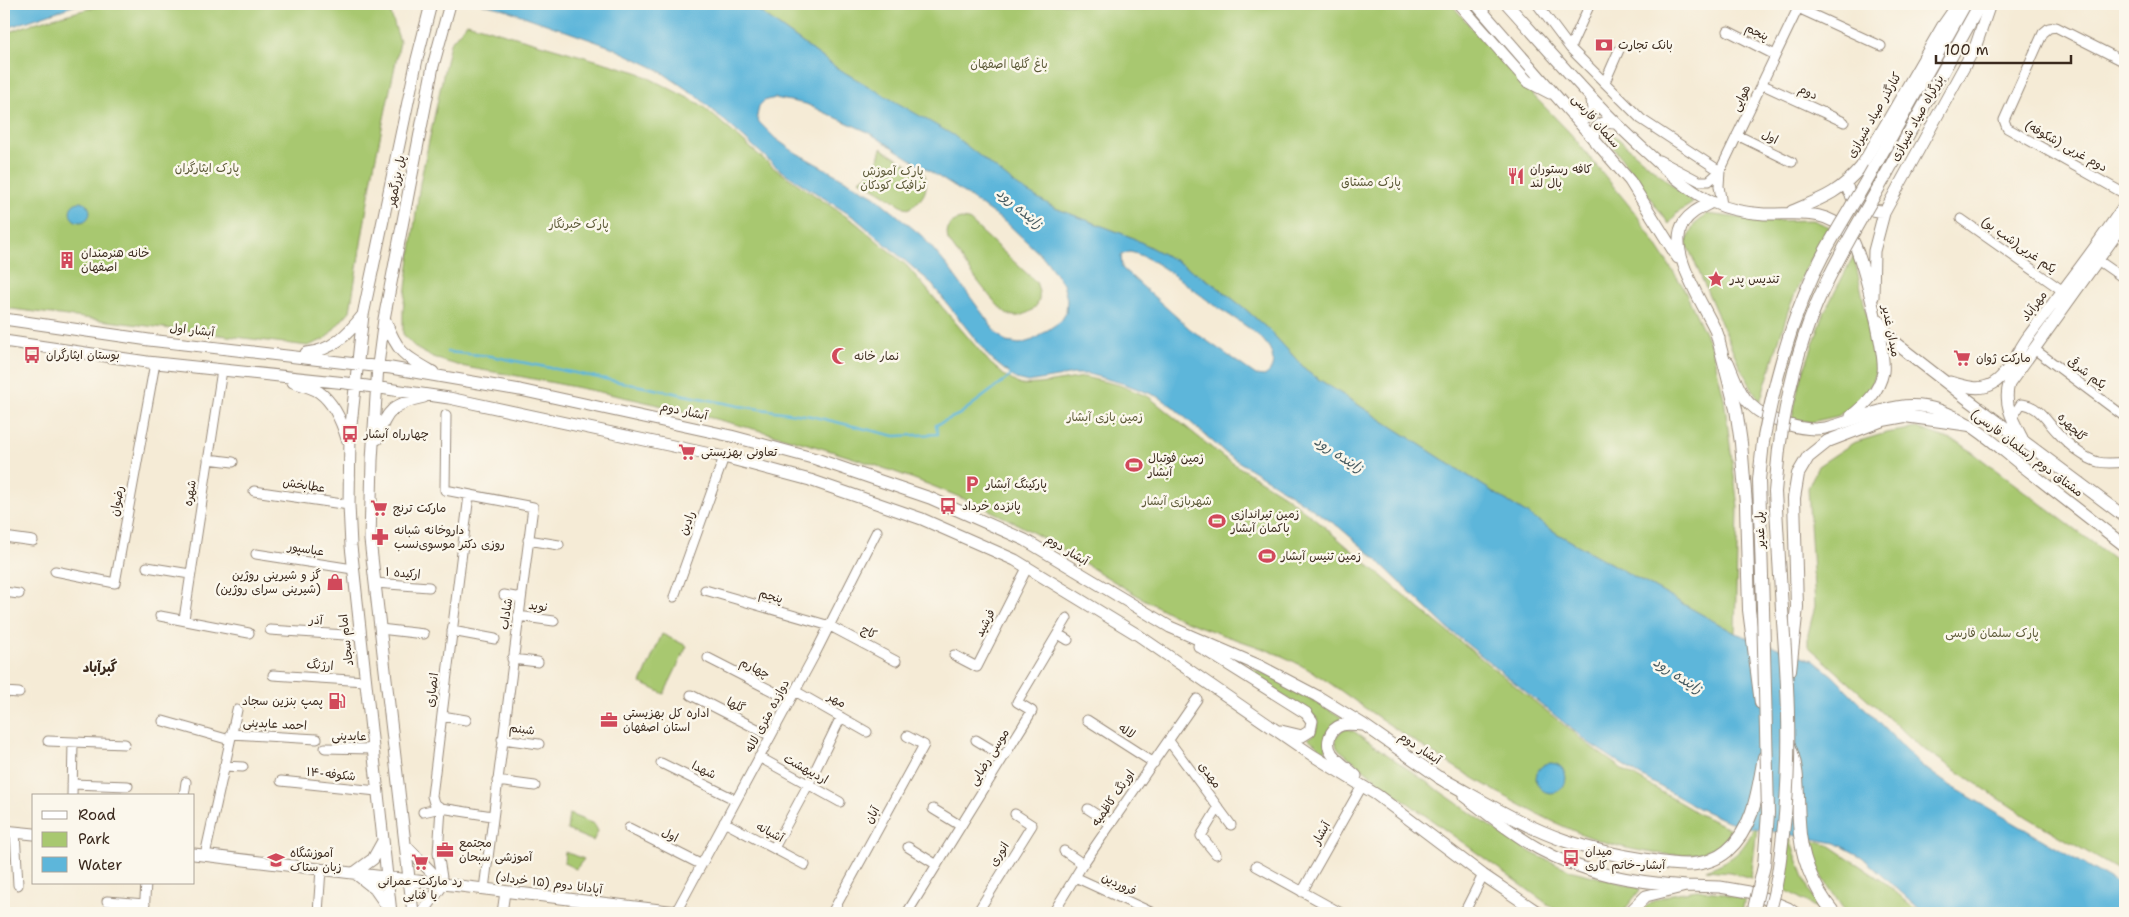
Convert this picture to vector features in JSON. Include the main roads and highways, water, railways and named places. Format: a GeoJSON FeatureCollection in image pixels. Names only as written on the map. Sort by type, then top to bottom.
{"type":"FeatureCollection","features":[{"type":"Feature","properties":{"kind":"highway","name":"بزرگراه صیاد شیرازی"},"geometry":{"type":"LineString","coordinates":[[1873,169],[1965,4]]}},
{"type":"Feature","properties":{"kind":"highway","name":"بزرگراه صیاد شیرازی"},"geometry":{"type":"LineString","coordinates":[[1883,180],[1980,4]]}},
{"type":"Feature","properties":{"kind":"highway","name":"پل غدیر"},"geometry":{"type":"LineString","coordinates":[[1753,913],[1764,866],[1768,813],[1759,480],[1763,442],[1787,343],[1802,300],[1823,255],[1873,169]]}},
{"type":"Feature","properties":{"kind":"highway","name":"پل غدیر"},"geometry":{"type":"LineString","coordinates":[[1769,913],[1780,858],[1786,813],[1789,745],[1788,684],[1775,492],[1779,449],[1784,418],[1801,348],[1816,306],[1836,262],[1883,180]]}},
{"type":"Feature","properties":{"kind":"highway"},"geometry":{"type":"LineString","coordinates":[[1440,778],[1525,824],[1565,841],[1606,852],[1688,866],[1708,862],[1727,851],[1741,834],[1753,811],[1766,746],[1749,610],[1746,504],[1741,443],[1736,409],[1716,332]]}},
{"type":"Feature","properties":{"kind":"highway"},"geometry":{"type":"LineString","coordinates":[[1788,684],[1797,607],[1794,498],[1798,474],[1808,457],[1828,441],[1883,420],[1906,416],[1970,424]]}},
{"type":"Feature","properties":{"kind":"highway"},"geometry":{"type":"LineString","coordinates":[[1789,745],[1797,770],[1799,824],[1804,857],[1808,870],[1821,896],[1834,913]]}},
{"type":"Feature","properties":{"kind":"main road","name":"پل بزرگمهر"},"geometry":{"type":"LineString","coordinates":[[358,363],[363,315],[423,35],[432,4]]}},
{"type":"Feature","properties":{"kind":"main road","name":"پل بزرگمهر"},"geometry":{"type":"LineString","coordinates":[[378,366],[384,319],[440,38],[450,4]]}},
{"type":"Feature","properties":{"kind":"main road"},"geometry":{"type":"LineString","coordinates":[[1459,4],[1527,81],[1556,96]]}},
{"type":"Feature","properties":{"kind":"main road","name":"سلمان فارسی"},"geometry":{"type":"LineString","coordinates":[[1476,4],[1630,181],[1683,266]]}},
{"type":"Feature","properties":{"kind":"main road","name":"سلمان فارسی"},"geometry":{"type":"LineString","coordinates":[[1507,4],[1614,123],[1669,173],[1717,204]]}},
{"type":"Feature","properties":{"kind":"main road","name":"کنارگذر صیاد شیرازی"},"geometry":{"type":"LineString","coordinates":[[1788,212],[1822,199],[1846,184],[1860,167],[1942,27],[1958,4]]}},
{"type":"Feature","properties":{"kind":"main road"},"geometry":{"type":"LineString","coordinates":[[1873,312],[1874,252],[1884,211],[1976,45],[1990,4]]}},
{"type":"Feature","properties":{"kind":"main road"},"geometry":{"type":"LineString","coordinates":[[1572,115],[1582,119],[1590,116],[1593,110],[1592,100]]}},
{"type":"Feature","properties":{"kind":"main road"},"geometry":{"type":"LineString","coordinates":[[1595,142],[1595,129],[1600,124],[1614,123]]}},
{"type":"Feature","properties":{"kind":"main road"},"geometry":{"type":"LineString","coordinates":[[1846,184],[1850,196],[1859,206],[1871,211],[1884,211]]}},
{"type":"Feature","properties":{"kind":"main road","name":"میدان غدیر"},"geometry":{"type":"LineString","coordinates":[[1717,204],[1763,214],[1788,212],[1812,214],[1830,220],[1849,234],[1858,252],[1873,312],[1883,353],[1883,371],[1878,387],[1870,400],[1844,422],[1824,428],[1799,428],[1779,421],[1751,405],[1732,372],[1716,332],[1683,266],[1678,238],[1683,224],[1693,212],[1717,204]]}},
{"type":"Feature","properties":{"kind":"main road","name":"مهرآباد"},"geometry":{"type":"LineString","coordinates":[[2005,380],[2063,291],[2093,252],[2125,204]]}},
{"type":"Feature","properties":{"kind":"main road","name":"مهرآباد"},"geometry":{"type":"LineString","coordinates":[[1944,380],[1967,387],[1980,388],[2005,380],[2034,349],[2099,261],[2125,222]]}},
{"type":"Feature","properties":{"kind":"main road","name":"مشتاق دوم (سلمان فارسی)"},"geometry":{"type":"LineString","coordinates":[[1873,312],[1894,342],[2125,517]]}},
{"type":"Feature","properties":{"kind":"main road"},"geometry":{"type":"LineString","coordinates":[[285,354],[316,352],[334,345],[363,315]]}},
{"type":"Feature","properties":{"kind":"main road","name":"آبشار اول"},"geometry":{"type":"LineString","coordinates":[[4,319],[378,366]]}},
{"type":"Feature","properties":{"kind":"main road"},"geometry":{"type":"LineString","coordinates":[[384,319],[393,340],[405,356],[441,377]]}},
{"type":"Feature","properties":{"kind":"main road"},"geometry":{"type":"LineString","coordinates":[[4,341],[155,363],[434,395],[724,457],[810,480],[922,519],[1014,560],[1138,635],[1275,729],[1377,795]]}},
{"type":"Feature","properties":{"kind":"main road"},"geometry":{"type":"LineString","coordinates":[[192,367],[195,344]]}},
{"type":"Feature","properties":{"kind":"main road","name":"امام سجاد"},"geometry":{"type":"LineString","coordinates":[[358,363],[350,454],[349,505],[353,569],[391,913]]}},
{"type":"Feature","properties":{"kind":"main road"},"geometry":{"type":"LineString","coordinates":[[378,366],[372,452],[370,540],[413,913]]}},
{"type":"Feature","properties":{"kind":"main road","name":"آبشار دوم"},"geometry":{"type":"LineString","coordinates":[[378,366],[520,390],[740,438],[816,459],[930,498],[1025,540],[1170,627],[1260,666],[1317,696],[1364,725],[1440,778],[1510,831],[1539,849],[1572,865],[1607,876],[1638,882],[1686,886]]}},
{"type":"Feature","properties":{"kind":"main road"},"geometry":{"type":"LineString","coordinates":[[277,376],[318,391],[332,405],[343,426],[350,454]]}},
{"type":"Feature","properties":{"kind":"main road"},"geometry":{"type":"LineString","coordinates":[[2005,380],[2006,395],[2012,418],[2024,441]]}},
{"type":"Feature","properties":{"kind":"main road"},"geometry":{"type":"LineString","coordinates":[[515,412],[520,390]]}},
{"type":"Feature","properties":{"kind":"main road"},"geometry":{"type":"LineString","coordinates":[[372,452],[389,411],[406,401],[434,395]]}},
{"type":"Feature","properties":{"kind":"main road","name":"مشتاق دوم (سلمان فارسی)"},"geometry":{"type":"LineString","coordinates":[[1844,422],[1876,410],[1897,406],[1918,405],[1939,410],[1970,424],[2125,546]]}},
{"type":"Feature","properties":{"kind":"main road"},"geometry":{"type":"LineString","coordinates":[[1170,627],[1306,713],[1312,721],[1310,731],[1302,736],[1275,729]]}},
{"type":"Feature","properties":{"kind":"main road"},"geometry":{"type":"LineString","coordinates":[[1364,725],[1343,724],[1335,728],[1330,736],[1328,746],[1333,755],[1377,795],[1539,913]]}},
{"type":"Feature","properties":{"kind":"main road"},"geometry":{"type":"LineString","coordinates":[[9,831],[32,834]]}},
{"type":"Feature","properties":{"kind":"main road"},"geometry":{"type":"LineString","coordinates":[[383,842],[373,860],[354,873],[375,889],[391,913]]}},
{"type":"Feature","properties":{"kind":"main road"},"geometry":{"type":"LineString","coordinates":[[405,845],[443,884],[422,913]]}},
{"type":"Feature","properties":{"kind":"main road","name":"آپادانا دوم (۱۵ خرداد)"},"geometry":{"type":"LineString","coordinates":[[199,854],[484,889],[629,910],[680,913]]}},
{"type":"Feature","properties":{"kind":"main road"},"geometry":{"type":"LineString","coordinates":[[1629,913],[1646,896],[1686,886],[1720,887],[1749,892],[1788,908],[1795,913]]}},
{"type":"Feature","properties":{"kind":"water"},"geometry":{"type":"Polygon","coordinates":[[[4,4],[79,4],[4,29],[4,4]]]}},
{"type":"Feature","properties":{"kind":"water","name":"زاینده رود"},"geometry":{"type":"Polygon","coordinates":[[[482,4],[749,4],[837,68],[953,135],[1019,187],[1055,208],[1131,237],[1212,283],[1271,332],[1309,373],[1558,534],[1735,633],[1813,660],[1833,676],[1921,765],[1946,783],[2125,888],[2125,913],[1924,913],[1862,857],[1836,843],[1748,827],[1727,821],[1698,808],[1634,772],[1589,743],[1446,627],[1374,557],[1339,527],[1228,455],[1159,397],[1125,384],[1088,374],[1074,374],[1028,382],[1016,379],[991,359],[930,282],[855,218],[780,170],[698,97],[657,69],[611,47],[504,9],[482,4]],[[775,98],[764,101],[759,106],[757,116],[759,122],[776,139],[793,151],[874,196],[922,236],[949,268],[996,332],[1006,342],[1020,344],[1033,340],[1061,321],[1066,313],[1067,299],[1063,284],[1045,259],[1009,225],[961,191],[868,132],[806,104],[775,98]],[[1129,252],[1121,255],[1122,268],[1190,329],[1256,375],[1264,376],[1271,370],[1272,354],[1268,346],[1257,334],[1161,266],[1149,259],[1129,252]]]}},
{"type":"Feature","properties":{"kind":"water"},"geometry":{"type":"Polygon","coordinates":[[[80,202],[87,205],[90,212],[87,219],[80,222],[73,219],[70,212],[73,205],[80,202]]]}},
{"type":"Feature","properties":{"kind":"water"},"geometry":{"type":"Polygon","coordinates":[[[1551,763],[1561,768],[1566,778],[1561,788],[1551,793],[1541,788],[1536,778],[1541,768],[1551,763]]]}},
{"type":"Feature","properties":{"kind":"waterway"},"geometry":{"type":"LineString","coordinates":[[447,352],[491,356],[739,406],[811,416],[895,436],[938,434],[936,425],[960,414],[1013,374]]}},
{"type":"Feature","properties":{"kind":"place","name":"بانک تجارت"},"geometry":{"type":"Point","coordinates":[1604,45]}},
{"type":"Feature","properties":{"kind":"place","name":"کافه رستوران بال لند"},"geometry":{"type":"Point","coordinates":[1516,176]}},
{"type":"Feature","properties":{"kind":"place","name":"خانه هنرمندان اصفهان"},"geometry":{"type":"Point","coordinates":[67,260]}},
{"type":"Feature","properties":{"kind":"place","name":"تندیس پدر"},"geometry":{"type":"Point","coordinates":[1716,279]}},
{"type":"Feature","properties":{"kind":"place","name":"بوستان ایثارگران"},"geometry":{"type":"Point","coordinates":[32,355]}},
{"type":"Feature","properties":{"kind":"place","name":"نمار خانه"},"geometry":{"type":"Point","coordinates":[840,356]}},
{"type":"Feature","properties":{"kind":"place","name":"مارکت ژوان"},"geometry":{"type":"Point","coordinates":[1962,358]}},
{"type":"Feature","properties":{"kind":"place","name":"چهارراه آبشار"},"geometry":{"type":"Point","coordinates":[350,434]}},
{"type":"Feature","properties":{"kind":"place","name":"تعاونی بهزیستی"},"geometry":{"type":"Point","coordinates":[687,452]}},
{"type":"Feature","properties":{"kind":"place","name":"زمین فوتبال آبشار"},"geometry":{"type":"Point","coordinates":[1134,465]}},
{"type":"Feature","properties":{"kind":"place","name":"پارکینگ آبشار"},"geometry":{"type":"Point","coordinates":[972,484]}},
{"type":"Feature","properties":{"kind":"place","name":"پانزده خرداد"},"geometry":{"type":"Point","coordinates":[948,506]}},
{"type":"Feature","properties":{"kind":"place","name":"مارکت ترنج"},"geometry":{"type":"Point","coordinates":[379,508]}},
{"type":"Feature","properties":{"kind":"place","name":"زمین تیراندازی باکمان آبشار"},"geometry":{"type":"Point","coordinates":[1217,521]}},
{"type":"Feature","properties":{"kind":"place","name":"داروخانه شبانه روزی دکتر موسوی‌نسب"},"geometry":{"type":"Point","coordinates":[380,537]}},
{"type":"Feature","properties":{"kind":"place","name":"زمین تنیس آبشار"},"geometry":{"type":"Point","coordinates":[1267,556]}},
{"type":"Feature","properties":{"kind":"place","name":"گز و شیرینی روژین (شیرینی سرای روژین)"},"geometry":{"type":"Point","coordinates":[335,582]}},
{"type":"Feature","properties":{"kind":"place","name":"پمپ بنزین سجاد"},"geometry":{"type":"Point","coordinates":[337,701]}},
{"type":"Feature","properties":{"kind":"place","name":"اداره کل بهزیستی استان اصفهان"},"geometry":{"type":"Point","coordinates":[609,720]}},
{"type":"Feature","properties":{"kind":"place","name":"مجتمع آموزشی سبحان"},"geometry":{"type":"Point","coordinates":[445,850]}},
{"type":"Feature","properties":{"kind":"place","name":"میدان آبشار-خاتم کاری"},"geometry":{"type":"Point","coordinates":[1571,858]}},
{"type":"Feature","properties":{"kind":"place","name":"آموزشگاه زبان ستاک"},"geometry":{"type":"Point","coordinates":[276,860]}},
{"type":"Feature","properties":{"kind":"place","name":"رد مارکت-عمرانی یا فنایی"},"geometry":{"type":"Point","coordinates":[420,862]}},
{"type":"Feature","properties":{"kind":"district","name":"گبرآباد"},"geometry":{"type":"Point","coordinates":[100,667]}},
{"type":"Feature","properties":{"kind":"park label","name":"باغ گلها اصفهان"},"geometry":{"type":"Point","coordinates":[1009,64]}},
{"type":"Feature","properties":{"kind":"park label","name":"پارک ایثارگران"},"geometry":{"type":"Point","coordinates":[207,168]}},
{"type":"Feature","properties":{"kind":"park label","name":"پارک آموزش ترافیک کودکان"},"geometry":{"type":"Point","coordinates":[893,178]}},
{"type":"Feature","properties":{"kind":"park label","name":"پارک مشتاق"},"geometry":{"type":"Point","coordinates":[1371,182]}},
{"type":"Feature","properties":{"kind":"park label","name":"پارک خبرنگار"},"geometry":{"type":"Point","coordinates":[579,224]}},
{"type":"Feature","properties":{"kind":"park label","name":"زمین بازی آبشار"},"geometry":{"type":"Point","coordinates":[1105,417]}},
{"type":"Feature","properties":{"kind":"park label","name":"شهربازی آبشار"},"geometry":{"type":"Point","coordinates":[1177,501]}},
{"type":"Feature","properties":{"kind":"park label","name":"پارک سلمان فارسی"},"geometry":{"type":"Point","coordinates":[1992,633]}}]}
